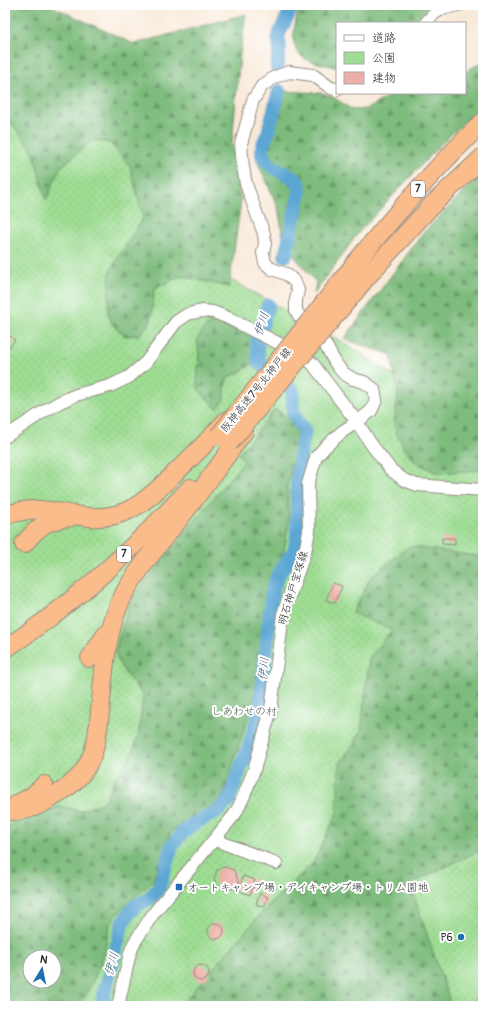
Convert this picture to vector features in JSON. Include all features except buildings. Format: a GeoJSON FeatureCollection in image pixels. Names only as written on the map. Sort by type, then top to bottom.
{"type":"FeatureCollection","features":[{"type":"Feature","properties":{"kind":"highway","name":"阪神高速7号北神戸線"},"geometry":{"type":"LineString","coordinates":[[5,649],[51,616],[117,560],[174,505],[224,440],[280,360],[358,260],[425,181],[483,122]]}},
{"type":"Feature","properties":{"kind":"highway","name":"阪神高速7号北神戸線"},"geometry":{"type":"LineString","coordinates":[[5,635],[69,586],[110,550],[269,396],[372,272],[432,205],[483,157]]}},
{"type":"Feature","properties":{"kind":"highway","name":"7"},"geometry":{"type":"LineString","coordinates":[[5,516],[18,511],[34,509],[52,510],[82,516],[104,517],[118,514],[133,508],[147,499],[159,488],[224,440]]}},
{"type":"Feature","properties":{"kind":"highway","name":"7"},"geometry":{"type":"LineString","coordinates":[[5,811],[24,810],[45,802],[59,794],[75,781],[89,763],[96,741],[107,650],[117,608],[137,573],[224,440]]}},
{"type":"Feature","properties":{"kind":"highway"},"geometry":{"type":"LineString","coordinates":[[24,544],[36,529],[47,522],[60,518],[82,516]]}},
{"type":"Feature","properties":{"kind":"highway"},"geometry":{"type":"LineString","coordinates":[[90,658],[101,644],[112,624]]}},
{"type":"Feature","properties":{"kind":"highway"},"geometry":{"type":"LineString","coordinates":[[5,806],[26,801],[36,794],[44,785]]}},
{"type":"Feature","properties":{"kind":"street"},"geometry":{"type":"LineString","coordinates":[[427,22],[432,15],[444,8],[458,5]]}},
{"type":"Feature","properties":{"kind":"street","name":"明石神戸宝塚線"},"geometry":{"type":"LineString","coordinates":[[118,1006],[130,953],[134,943],[153,914],[235,814],[243,798],[254,770],[271,709],[283,614],[307,545],[309,531],[308,484],[316,457],[326,446],[343,432],[371,412],[376,400],[374,389],[364,382],[353,379],[343,373],[326,346],[299,316],[296,310],[298,290],[294,282],[286,274],[272,269],[265,263],[263,253],[265,243],[264,234],[246,184],[241,144],[253,100],[262,86],[275,77],[289,72],[313,75],[331,88],[336,89]]}},
{"type":"Feature","properties":{"kind":"street"},"geometry":{"type":"LineString","coordinates":[[5,438],[60,402],[76,395],[110,386],[129,377],[146,362],[176,322],[188,314],[202,311],[213,312],[275,340],[312,362],[358,422],[371,444],[392,470],[404,480],[417,485],[483,490]]}},
{"type":"Feature","properties":{"kind":"street"},"geometry":{"type":"LineString","coordinates":[[215,840],[276,863]]}},
{"type":"Feature","properties":{"kind":"green space","name":"しあわせの村"},"geometry":{"type":"Polygon","coordinates":[[[5,5],[26,5],[152,138],[188,256],[354,349],[406,384],[483,440],[483,1006],[5,1006],[5,5]]]}},
{"type":"Feature","properties":{"kind":"green space"},"geometry":{"type":"Polygon","coordinates":[[[12,5],[49,5],[134,44],[246,14],[240,54],[232,144],[241,201],[229,287],[181,276],[154,289],[151,321],[139,335],[125,336],[112,324],[108,313],[110,271],[143,218],[130,166],[110,143],[93,140],[60,168],[46,200],[33,151],[5,115],[5,19],[12,5]]]}},
{"type":"Feature","properties":{"kind":"green space"},"geometry":{"type":"Polygon","coordinates":[[[300,5],[443,5],[422,13],[414,22],[336,22],[336,68],[304,58],[298,53],[294,41],[295,26],[300,5]]]}},
{"type":"Feature","properties":{"kind":"green space"},"geometry":{"type":"Polygon","coordinates":[[[483,61],[483,105],[440,145],[358,233],[314,294],[316,282],[284,244],[278,207],[257,161],[264,123],[282,91],[322,93],[333,97],[353,110],[366,109],[393,94],[466,94],[466,71],[483,61]]]}},
{"type":"Feature","properties":{"kind":"green space"},"geometry":{"type":"Polygon","coordinates":[[[483,172],[483,470],[440,473],[417,463],[404,448],[396,432],[394,426],[398,394],[391,355],[344,339],[423,233],[483,172]]]}},
{"type":"Feature","properties":{"kind":"green space"},"geometry":{"type":"Polygon","coordinates":[[[5,261],[10,267],[11,278],[5,287],[5,261]]]}},
{"type":"Feature","properties":{"kind":"green space"},"geometry":{"type":"Polygon","coordinates":[[[213,321],[253,338],[257,349],[257,355],[251,365],[229,377],[226,382],[224,400],[217,409],[198,389],[197,383],[199,353],[197,340],[204,329],[213,321]]]}},
{"type":"Feature","properties":{"kind":"green space"},"geometry":{"type":"Polygon","coordinates":[[[275,409],[291,419],[294,424],[298,441],[295,461],[287,485],[289,521],[283,556],[268,596],[254,699],[223,796],[220,801],[171,832],[153,881],[121,910],[110,924],[104,954],[97,973],[86,995],[76,1006],[5,1006],[5,831],[18,819],[61,806],[80,811],[102,803],[106,798],[116,776],[131,756],[139,732],[143,695],[119,663],[115,651],[131,599],[244,461],[239,454],[275,409]]]}},
{"type":"Feature","properties":{"kind":"green space"},"geometry":{"type":"Polygon","coordinates":[[[409,546],[483,557],[483,849],[410,884],[451,1005],[180,1006],[265,909],[313,863],[337,813],[339,765],[361,732],[369,658],[392,630],[352,613],[371,577],[409,546]]]}},
{"type":"Feature","properties":{"kind":"waterway","name":"伊川"},"geometry":{"type":"LineString","coordinates":[[277,67],[280,48],[278,36],[293,5]]}},
{"type":"Feature","properties":{"kind":"waterway","name":"伊川"},"geometry":{"type":"LineString","coordinates":[[279,91],[268,133],[262,146],[262,155],[268,163],[294,178],[299,183],[300,192],[285,256]]}},
{"type":"Feature","properties":{"kind":"waterway","name":"伊川"},"geometry":{"type":"LineString","coordinates":[[100,1006],[123,922],[135,906],[149,899],[159,888],[172,846],[183,832],[192,825],[219,810],[228,802],[251,741],[260,709],[272,592],[277,577],[294,551],[297,539],[297,482],[300,455],[305,431],[293,412],[293,391],[259,362],[257,342],[268,305]]}},
{"type":"Feature","properties":{"kind":"place","name":"オートキャンプ場・デイキャンプ場・トリム園地"},"geometry":{"type":"Point","coordinates":[179,887]}},
{"type":"Feature","properties":{"kind":"place","name":"P6"},"geometry":{"type":"Point","coordinates":[461,937]}}]}
